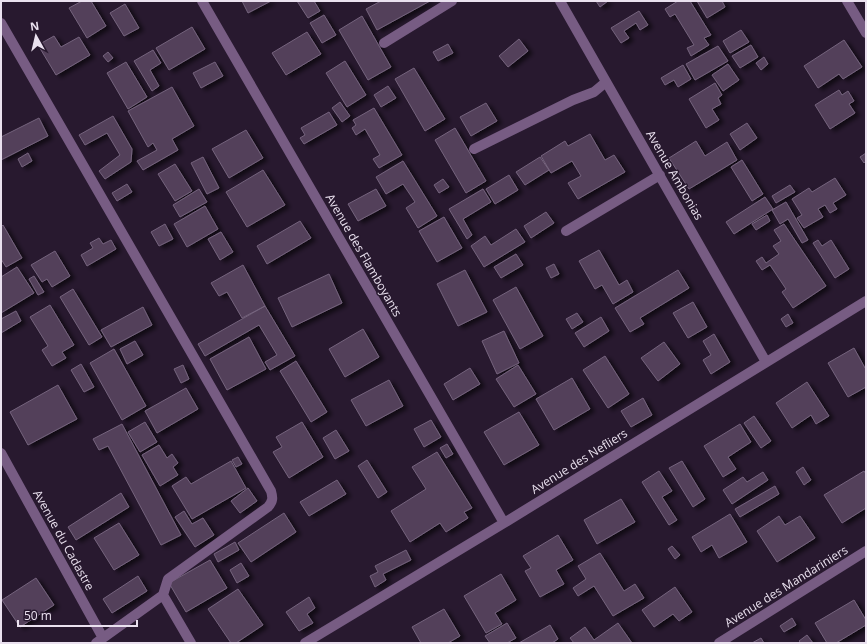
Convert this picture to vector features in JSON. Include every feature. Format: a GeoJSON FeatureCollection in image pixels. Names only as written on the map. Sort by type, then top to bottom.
{"type":"FeatureCollection","features":[{"type":"Feature","properties":{"kind":"street","name":"Avenue des Flamboyants"},"geometry":{"type":"LineString","coordinates":[[202,1],[504,523]]}},
{"type":"Feature","properties":{"kind":"street"},"geometry":{"type":"LineString","coordinates":[[384,43],[452,1]]}},
{"type":"Feature","properties":{"kind":"street","name":"Avenue Ambonias"},"geometry":{"type":"LineString","coordinates":[[560,1],[766,362]]}},
{"type":"Feature","properties":{"kind":"street"},"geometry":{"type":"LineString","coordinates":[[848,1],[862,15],[866,33]]}},
{"type":"Feature","properties":{"kind":"street"},"geometry":{"type":"LineString","coordinates":[[1,23],[267,484],[273,497],[268,507],[168,579],[163,595],[100,641]]}},
{"type":"Feature","properties":{"kind":"street"},"geometry":{"type":"LineString","coordinates":[[474,149],[573,100],[594,92],[606,82]]}},
{"type":"Feature","properties":{"kind":"street"},"geometry":{"type":"LineString","coordinates":[[566,231],[660,174]]}},
{"type":"Feature","properties":{"kind":"street","name":"Avenue des Nefliers"},"geometry":{"type":"LineString","coordinates":[[305,643],[866,301]]}},
{"type":"Feature","properties":{"kind":"street","name":"Avenue du Cadastre"},"geometry":{"type":"LineString","coordinates":[[1,453],[100,641]]}},
{"type":"Feature","properties":{"kind":"street","name":"Avenue des Mandariniers"},"geometry":{"type":"LineString","coordinates":[[719,643],[866,551]]}},
{"type":"Feature","properties":{"kind":"street"},"geometry":{"type":"LineString","coordinates":[[163,595],[191,643]]}},
{"type":"Feature","properties":{"kind":"building"},"geometry":{"type":"Polygon","coordinates":[[[82,1],[91,1],[106,26],[87,38],[69,8],[82,1]]]}},
{"type":"Feature","properties":{"kind":"building"},"geometry":{"type":"Polygon","coordinates":[[[242,1],[271,1],[248,13],[242,1]]]}},
{"type":"Feature","properties":{"kind":"building"},"geometry":{"type":"Polygon","coordinates":[[[297,1],[314,1],[320,11],[308,18],[297,1]]]}},
{"type":"Feature","properties":{"kind":"building"},"geometry":{"type":"Polygon","coordinates":[[[381,1],[430,1],[377,30],[366,9],[381,1]]]}},
{"type":"Feature","properties":{"kind":"building"},"geometry":{"type":"Polygon","coordinates":[[[596,1],[608,1],[600,7],[596,1]]]}},
{"type":"Feature","properties":{"kind":"building"},"geometry":{"type":"Polygon","coordinates":[[[678,1],[690,1],[711,35],[704,38],[709,45],[691,56],[687,48],[694,45],[675,14],[670,17],[665,9],[678,1]]]}},
{"type":"Feature","properties":{"kind":"building"},"geometry":{"type":"Polygon","coordinates":[[[697,1],[722,1],[725,7],[707,18],[697,1]]]}},
{"type":"Feature","properties":{"kind":"building"},"geometry":{"type":"Polygon","coordinates":[[[125,4],[139,28],[124,36],[110,13],[125,4]]]}},
{"type":"Feature","properties":{"kind":"building"},"geometry":{"type":"Polygon","coordinates":[[[639,11],[648,25],[640,30],[636,23],[624,31],[629,38],[621,43],[611,28],[639,11]]]}},
{"type":"Feature","properties":{"kind":"building"},"geometry":{"type":"Polygon","coordinates":[[[324,15],[336,35],[322,43],[310,23],[324,15]]]}},
{"type":"Feature","properties":{"kind":"building"},"geometry":{"type":"Polygon","coordinates":[[[362,16],[391,67],[368,80],[339,30],[362,16]]]}},
{"type":"Feature","properties":{"kind":"building"},"geometry":{"type":"Polygon","coordinates":[[[192,27],[205,49],[169,70],[156,48],[192,27]]]}},
{"type":"Feature","properties":{"kind":"building"},"geometry":{"type":"Polygon","coordinates":[[[741,30],[749,42],[730,53],[723,41],[741,30]]]}},
{"type":"Feature","properties":{"kind":"building"},"geometry":{"type":"Polygon","coordinates":[[[307,32],[321,54],[286,75],[272,53],[307,32]]]}},
{"type":"Feature","properties":{"kind":"building"},"geometry":{"type":"Polygon","coordinates":[[[54,36],[61,47],[79,37],[90,55],[56,75],[38,45],[54,36]]]}},
{"type":"Feature","properties":{"kind":"building"},"geometry":{"type":"Polygon","coordinates":[[[519,39],[528,51],[508,67],[499,56],[519,39]]]}},
{"type":"Feature","properties":{"kind":"building"},"geometry":{"type":"Polygon","coordinates":[[[844,40],[862,67],[843,79],[839,74],[818,88],[804,66],[844,40]]]}},
{"type":"Feature","properties":{"kind":"building"},"geometry":{"type":"Polygon","coordinates":[[[448,44],[453,53],[438,61],[433,52],[448,44]]]}},
{"type":"Feature","properties":{"kind":"building"},"geometry":{"type":"Polygon","coordinates":[[[751,45],[758,57],[740,68],[732,56],[751,45]]]}},
{"type":"Feature","properties":{"kind":"building"},"geometry":{"type":"Polygon","coordinates":[[[718,46],[728,61],[695,80],[686,64],[718,46]]]}},
{"type":"Feature","properties":{"kind":"building"},"geometry":{"type":"Polygon","coordinates":[[[153,50],[161,63],[150,70],[159,86],[152,91],[134,61],[153,50]]]}},
{"type":"Feature","properties":{"kind":"building"},"geometry":{"type":"Polygon","coordinates":[[[108,52],[113,58],[108,62],[103,56],[108,52]]]}},
{"type":"Feature","properties":{"kind":"building"},"geometry":{"type":"Polygon","coordinates":[[[764,57],[768,64],[761,70],[756,63],[764,57]]]}},
{"type":"Feature","properties":{"kind":"building"},"geometry":{"type":"Polygon","coordinates":[[[345,61],[366,95],[347,107],[326,73],[345,61]]]}},
{"type":"Feature","properties":{"kind":"building"},"geometry":{"type":"Polygon","coordinates":[[[126,62],[147,97],[128,109],[107,73],[126,62]]]}},
{"type":"Feature","properties":{"kind":"building"},"geometry":{"type":"Polygon","coordinates":[[[215,62],[223,76],[201,88],[193,73],[215,62]]]}},
{"type":"Feature","properties":{"kind":"building"},"geometry":{"type":"Polygon","coordinates":[[[728,64],[739,80],[723,91],[712,75],[728,64]]]}},
{"type":"Feature","properties":{"kind":"building"},"geometry":{"type":"Polygon","coordinates":[[[683,65],[691,79],[678,87],[674,80],[665,85],[661,78],[683,65]]]}},
{"type":"Feature","properties":{"kind":"building"},"geometry":{"type":"Polygon","coordinates":[[[414,68],[445,119],[425,131],[395,79],[414,68]]]}},
{"type":"Feature","properties":{"kind":"building"},"geometry":{"type":"Polygon","coordinates":[[[715,83],[722,95],[718,98],[721,104],[712,109],[719,120],[706,128],[689,99],[715,83]]]}},
{"type":"Feature","properties":{"kind":"building"},"geometry":{"type":"Polygon","coordinates":[[[388,86],[396,98],[381,107],[374,95],[388,86]]]}},
{"type":"Feature","properties":{"kind":"building"},"geometry":{"type":"Polygon","coordinates":[[[172,87],[194,126],[172,139],[178,150],[143,170],[137,161],[157,150],[153,143],[148,147],[128,111],[172,87]]]}},
{"type":"Feature","properties":{"kind":"building"},"geometry":{"type":"Polygon","coordinates":[[[839,90],[842,95],[848,91],[854,101],[849,104],[855,113],[830,129],[815,105],[839,90]]]}},
{"type":"Feature","properties":{"kind":"building"},"geometry":{"type":"Polygon","coordinates":[[[340,102],[350,116],[342,122],[332,108],[340,102]]]}},
{"type":"Feature","properties":{"kind":"building"},"geometry":{"type":"Polygon","coordinates":[[[486,103],[497,121],[471,136],[460,117],[486,103]]]}},
{"type":"Feature","properties":{"kind":"building"},"geometry":{"type":"Polygon","coordinates":[[[374,108],[402,155],[379,168],[373,159],[380,155],[365,129],[356,135],[352,128],[356,125],[353,120],[374,108]]]}},
{"type":"Feature","properties":{"kind":"building"},"geometry":{"type":"Polygon","coordinates":[[[329,112],[337,125],[304,144],[300,138],[305,135],[301,128],[329,112]]]}},
{"type":"Feature","properties":{"kind":"building"},"geometry":{"type":"Polygon","coordinates":[[[113,116],[132,149],[131,162],[105,179],[99,171],[120,155],[107,133],[85,145],[79,135],[113,116]]]}},
{"type":"Feature","properties":{"kind":"building"},"geometry":{"type":"Polygon","coordinates":[[[39,118],[48,136],[1,160],[1,137],[39,118]]]}},
{"type":"Feature","properties":{"kind":"building"},"geometry":{"type":"Polygon","coordinates":[[[747,123],[757,138],[740,150],[730,134],[747,123]]]}},
{"type":"Feature","properties":{"kind":"building"},"geometry":{"type":"Polygon","coordinates":[[[455,128],[486,181],[466,193],[435,140],[455,128]]]}},
{"type":"Feature","properties":{"kind":"building"},"geometry":{"type":"Polygon","coordinates":[[[246,130],[263,158],[229,178],[212,149],[246,130]]]}},
{"type":"Feature","properties":{"kind":"building"},"geometry":{"type":"Polygon","coordinates":[[[590,134],[605,160],[614,155],[625,172],[578,199],[568,183],[581,176],[572,161],[551,173],[541,156],[565,141],[568,146],[590,134]]]}},
{"type":"Feature","properties":{"kind":"building"},"geometry":{"type":"Polygon","coordinates":[[[696,141],[705,156],[727,142],[737,160],[689,189],[669,158],[696,141]]]}},
{"type":"Feature","properties":{"kind":"building"},"geometry":{"type":"Polygon","coordinates":[[[28,153],[32,161],[22,167],[18,159],[28,153]]]}},
{"type":"Feature","properties":{"kind":"building"},"geometry":{"type":"Polygon","coordinates":[[[866,153],[866,161],[864,163],[860,157],[866,153]]]}},
{"type":"Feature","properties":{"kind":"building"},"geometry":{"type":"Polygon","coordinates":[[[203,157],[219,188],[207,194],[191,163],[203,157]]]}},
{"type":"Feature","properties":{"kind":"building"},"geometry":{"type":"Polygon","coordinates":[[[540,157],[549,170],[525,185],[516,172],[540,157]]]}},
{"type":"Feature","properties":{"kind":"building"},"geometry":{"type":"Polygon","coordinates":[[[742,160],[763,194],[752,201],[731,167],[742,160]]]}},
{"type":"Feature","properties":{"kind":"building"},"geometry":{"type":"Polygon","coordinates":[[[403,161],[437,216],[418,228],[406,208],[415,202],[403,184],[386,194],[376,177],[403,161]]]}},
{"type":"Feature","properties":{"kind":"building"},"geometry":{"type":"Polygon","coordinates":[[[175,164],[192,191],[175,201],[158,174],[175,164]]]}},
{"type":"Feature","properties":{"kind":"building"},"geometry":{"type":"Polygon","coordinates":[[[263,170],[285,205],[247,227],[226,192],[263,170]]]}},
{"type":"Feature","properties":{"kind":"building"},"geometry":{"type":"Polygon","coordinates":[[[509,175],[518,190],[495,204],[486,189],[509,175]]]}},
{"type":"Feature","properties":{"kind":"building"},"geometry":{"type":"Polygon","coordinates":[[[835,178],[846,195],[833,203],[837,209],[830,213],[825,205],[818,209],[823,217],[804,228],[797,218],[802,215],[792,199],[809,188],[812,192],[835,178]]]}},
{"type":"Feature","properties":{"kind":"building"},"geometry":{"type":"Polygon","coordinates":[[[443,179],[449,187],[439,193],[434,185],[443,179]]]}},
{"type":"Feature","properties":{"kind":"building"},"geometry":{"type":"Polygon","coordinates":[[[127,184],[132,192],[117,201],[112,193],[127,184]]]}},
{"type":"Feature","properties":{"kind":"building"},"geometry":{"type":"Polygon","coordinates":[[[790,185],[795,192],[776,203],[772,196],[790,185]]]}},
{"type":"Feature","properties":{"kind":"building"},"geometry":{"type":"Polygon","coordinates":[[[199,189],[207,202],[180,217],[173,205],[199,189]]]}},
{"type":"Feature","properties":{"kind":"building"},"geometry":{"type":"Polygon","coordinates":[[[376,189],[386,206],[358,221],[348,204],[376,189]]]}},
{"type":"Feature","properties":{"kind":"building"},"geometry":{"type":"Polygon","coordinates":[[[483,189],[491,202],[463,219],[472,235],[467,239],[449,209],[483,189]]]}},
{"type":"Feature","properties":{"kind":"building"},"geometry":{"type":"Polygon","coordinates":[[[765,197],[773,209],[734,234],[726,222],[765,197]]]}},
{"type":"Feature","properties":{"kind":"building"},"geometry":{"type":"Polygon","coordinates":[[[786,202],[808,240],[802,243],[788,219],[780,224],[772,210],[786,202]]]}},
{"type":"Feature","properties":{"kind":"building"},"geometry":{"type":"Polygon","coordinates":[[[205,206],[218,229],[187,247],[174,224],[205,206]]]}},
{"type":"Feature","properties":{"kind":"building"},"geometry":{"type":"Polygon","coordinates":[[[546,212],[554,223],[531,238],[524,226],[546,212]]]}},
{"type":"Feature","properties":{"kind":"building"},"geometry":{"type":"Polygon","coordinates":[[[767,215],[770,221],[756,230],[752,224],[767,215]]]}},
{"type":"Feature","properties":{"kind":"building"},"geometry":{"type":"Polygon","coordinates":[[[444,217],[462,248],[437,262],[419,231],[444,217]]]}},
{"type":"Feature","properties":{"kind":"building"},"geometry":{"type":"Polygon","coordinates":[[[300,221],[311,238],[267,264],[257,246],[300,221]]]}},
{"type":"Feature","properties":{"kind":"building"},"geometry":{"type":"Polygon","coordinates":[[[165,224],[173,239],[159,246],[151,232],[165,224]]]}},
{"type":"Feature","properties":{"kind":"building"},"geometry":{"type":"Polygon","coordinates":[[[784,224],[826,286],[793,308],[782,292],[786,289],[770,265],[762,270],[756,261],[762,257],[766,263],[779,254],[773,246],[781,241],[774,230],[784,224]]]}},
{"type":"Feature","properties":{"kind":"building"},"geometry":{"type":"Polygon","coordinates":[[[3,225],[22,258],[6,267],[1,259],[1,227],[3,225]]]}},
{"type":"Feature","properties":{"kind":"building"},"geometry":{"type":"Polygon","coordinates":[[[516,229],[525,242],[484,267],[471,246],[485,236],[491,245],[516,229]]]}},
{"type":"Feature","properties":{"kind":"building"},"geometry":{"type":"Polygon","coordinates":[[[221,232],[233,252],[220,260],[208,239],[221,232]]]}},
{"type":"Feature","properties":{"kind":"building"},"geometry":{"type":"Polygon","coordinates":[[[99,238],[103,244],[111,240],[116,249],[87,266],[81,255],[93,248],[90,243],[99,238]]]}},
{"type":"Feature","properties":{"kind":"building"},"geometry":{"type":"Polygon","coordinates":[[[818,240],[822,246],[831,240],[849,269],[835,278],[813,243],[818,240]]]}},
{"type":"Feature","properties":{"kind":"building"},"geometry":{"type":"Polygon","coordinates":[[[599,250],[619,285],[627,280],[633,292],[613,304],[602,285],[595,289],[579,261],[599,250]]]}},
{"type":"Feature","properties":{"kind":"building"},"geometry":{"type":"Polygon","coordinates":[[[55,251],[70,276],[52,287],[47,279],[42,282],[31,265],[55,251]]]}},
{"type":"Feature","properties":{"kind":"building"},"geometry":{"type":"Polygon","coordinates":[[[516,254],[523,265],[501,278],[494,267],[516,254]]]}},
{"type":"Feature","properties":{"kind":"building"},"geometry":{"type":"Polygon","coordinates":[[[554,264],[559,274],[551,278],[546,268],[554,264]]]}},
{"type":"Feature","properties":{"kind":"building"},"geometry":{"type":"Polygon","coordinates":[[[243,265],[265,306],[242,318],[227,292],[219,296],[211,283],[243,265]]]}},
{"type":"Feature","properties":{"kind":"building"},"geometry":{"type":"Polygon","coordinates":[[[17,267],[34,293],[1,313],[1,277],[17,267]]]}},
{"type":"Feature","properties":{"kind":"building"},"geometry":{"type":"Polygon","coordinates":[[[465,270],[487,312],[458,326],[437,284],[465,270]]]}},
{"type":"Feature","properties":{"kind":"building"},"geometry":{"type":"Polygon","coordinates":[[[678,270],[689,288],[640,318],[644,324],[630,332],[615,308],[678,270]]]}},
{"type":"Feature","properties":{"kind":"building"},"geometry":{"type":"Polygon","coordinates":[[[329,274],[342,303],[292,327],[278,298],[329,274]]]}},
{"type":"Feature","properties":{"kind":"building"},"geometry":{"type":"Polygon","coordinates":[[[34,276],[44,292],[38,295],[29,279],[34,276]]]}},
{"type":"Feature","properties":{"kind":"building"},"geometry":{"type":"Polygon","coordinates":[[[516,287],[543,336],[520,349],[493,300],[516,287]]]}},
{"type":"Feature","properties":{"kind":"building"},"geometry":{"type":"Polygon","coordinates":[[[73,289],[102,337],[89,345],[60,297],[73,289]]]}},
{"type":"Feature","properties":{"kind":"building"},"geometry":{"type":"Polygon","coordinates":[[[693,302],[707,327],[688,338],[673,313],[693,302]]]}},
{"type":"Feature","properties":{"kind":"building"},"geometry":{"type":"Polygon","coordinates":[[[50,305],[74,345],[62,352],[66,358],[52,366],[42,350],[48,346],[30,317],[50,305]]]}},
{"type":"Feature","properties":{"kind":"building"},"geometry":{"type":"Polygon","coordinates":[[[265,306],[295,356],[270,370],[265,362],[277,355],[259,325],[205,356],[198,344],[265,306]]]}},
{"type":"Feature","properties":{"kind":"building"},"geometry":{"type":"Polygon","coordinates":[[[143,307],[152,325],[111,347],[101,330],[143,307]]]}},
{"type":"Feature","properties":{"kind":"building"},"geometry":{"type":"Polygon","coordinates":[[[16,311],[21,321],[1,333],[1,319],[16,311]]]}},
{"type":"Feature","properties":{"kind":"building"},"geometry":{"type":"Polygon","coordinates":[[[577,313],[583,322],[572,329],[566,319],[577,313]]]}},
{"type":"Feature","properties":{"kind":"building"},"geometry":{"type":"Polygon","coordinates":[[[788,314],[793,323],[786,327],[781,319],[788,314]]]}},
{"type":"Feature","properties":{"kind":"building"},"geometry":{"type":"Polygon","coordinates":[[[601,317],[609,331],[584,347],[575,333],[601,317]]]}},
{"type":"Feature","properties":{"kind":"building"},"geometry":{"type":"Polygon","coordinates":[[[363,329],[379,357],[345,377],[329,349],[363,329]]]}},
{"type":"Feature","properties":{"kind":"building"},"geometry":{"type":"Polygon","coordinates":[[[504,331],[519,363],[497,374],[482,341],[504,331]]]}},
{"type":"Feature","properties":{"kind":"building"},"geometry":{"type":"Polygon","coordinates":[[[714,334],[730,362],[711,374],[703,360],[711,355],[703,341],[714,334]]]}},
{"type":"Feature","properties":{"kind":"building"},"geometry":{"type":"Polygon","coordinates":[[[249,337],[266,369],[227,390],[210,359],[249,337]]]}},
{"type":"Feature","properties":{"kind":"building"},"geometry":{"type":"Polygon","coordinates":[[[135,341],[143,355],[127,364],[120,349],[135,341]]]}},
{"type":"Feature","properties":{"kind":"building"},"geometry":{"type":"Polygon","coordinates":[[[664,342],[680,364],[658,381],[641,358],[664,342]]]}},
{"type":"Feature","properties":{"kind":"building"},"geometry":{"type":"Polygon","coordinates":[[[854,348],[866,368],[866,387],[848,397],[828,363],[854,348]]]}},
{"type":"Feature","properties":{"kind":"building"},"geometry":{"type":"Polygon","coordinates":[[[114,349],[146,406],[122,420],[90,363],[114,349]]]}},
{"type":"Feature","properties":{"kind":"building"},"geometry":{"type":"Polygon","coordinates":[[[605,356],[629,394],[608,408],[583,370],[605,356]]]}},
{"type":"Feature","properties":{"kind":"building"},"geometry":{"type":"Polygon","coordinates":[[[296,361],[327,412],[311,422],[280,371],[296,361]]]}},
{"type":"Feature","properties":{"kind":"building"},"geometry":{"type":"Polygon","coordinates":[[[81,364],[94,387],[84,392],[71,370],[81,364]]]}},
{"type":"Feature","properties":{"kind":"building"},"geometry":{"type":"Polygon","coordinates":[[[183,365],[189,379],[181,383],[174,369],[183,365]]]}},
{"type":"Feature","properties":{"kind":"building"},"geometry":{"type":"Polygon","coordinates":[[[518,365],[536,394],[514,407],[496,379],[518,365]]]}},
{"type":"Feature","properties":{"kind":"building"},"geometry":{"type":"Polygon","coordinates":[[[470,368],[480,384],[453,400],[444,384],[470,368]]]}},
{"type":"Feature","properties":{"kind":"building"},"geometry":{"type":"Polygon","coordinates":[[[572,378],[590,409],[554,430],[536,399],[572,378]]]}},
{"type":"Feature","properties":{"kind":"building"},"geometry":{"type":"Polygon","coordinates":[[[389,380],[403,406],[366,426],[351,400],[389,380]]]}},
{"type":"Feature","properties":{"kind":"building"},"geometry":{"type":"Polygon","coordinates":[[[807,382],[829,416],[816,424],[811,415],[792,428],[776,403],[807,382]]]}},
{"type":"Feature","properties":{"kind":"building"},"geometry":{"type":"Polygon","coordinates":[[[58,385],[77,419],[28,445],[10,412],[58,385]]]}},
{"type":"Feature","properties":{"kind":"building"},"geometry":{"type":"Polygon","coordinates":[[[186,388],[198,409],[157,433],[145,411],[186,388]]]}},
{"type":"Feature","properties":{"kind":"building"},"geometry":{"type":"Polygon","coordinates":[[[643,398],[652,415],[631,427],[621,411],[643,398]]]}},
{"type":"Feature","properties":{"kind":"building"},"geometry":{"type":"Polygon","coordinates":[[[519,412],[539,445],[504,465],[484,432],[519,412]]]}},
{"type":"Feature","properties":{"kind":"building"},"geometry":{"type":"Polygon","coordinates":[[[754,416],[771,441],[761,448],[744,423],[754,416]]]}},
{"type":"Feature","properties":{"kind":"building"},"geometry":{"type":"Polygon","coordinates":[[[431,420],[441,437],[424,447],[414,429],[431,420]]]}},
{"type":"Feature","properties":{"kind":"building"},"geometry":{"type":"Polygon","coordinates":[[[145,422],[157,442],[140,452],[128,432],[145,422]]]}},
{"type":"Feature","properties":{"kind":"building"},"geometry":{"type":"Polygon","coordinates":[[[302,422],[323,457],[289,478],[273,452],[282,447],[276,437],[302,422]]]}},
{"type":"Feature","properties":{"kind":"building"},"geometry":{"type":"Polygon","coordinates":[[[122,424],[181,535],[161,545],[108,446],[99,450],[93,439],[122,424]]]}},
{"type":"Feature","properties":{"kind":"building"},"geometry":{"type":"Polygon","coordinates":[[[740,424],[751,442],[728,457],[736,469],[723,477],[704,446],[740,424]]]}},
{"type":"Feature","properties":{"kind":"building"},"geometry":{"type":"Polygon","coordinates":[[[336,430],[349,451],[335,459],[323,438],[336,430]]]}},
{"type":"Feature","properties":{"kind":"building"},"geometry":{"type":"Polygon","coordinates":[[[447,444],[453,454],[446,458],[440,448],[447,444]]]}},
{"type":"Feature","properties":{"kind":"building"},"geometry":{"type":"Polygon","coordinates":[[[159,445],[167,458],[172,454],[178,463],[173,467],[178,475],[160,486],[142,455],[159,445]]]}},
{"type":"Feature","properties":{"kind":"building"},"geometry":{"type":"Polygon","coordinates":[[[437,452],[472,508],[464,512],[468,518],[446,532],[440,523],[410,542],[391,511],[426,489],[412,467],[437,452]]]}},
{"type":"Feature","properties":{"kind":"building"},"geometry":{"type":"Polygon","coordinates":[[[238,457],[242,464],[236,467],[232,460],[238,457]]]}},
{"type":"Feature","properties":{"kind":"building"},"geometry":{"type":"Polygon","coordinates":[[[367,460],[387,492],[378,498],[358,466],[367,460]]]}},
{"type":"Feature","properties":{"kind":"building"},"geometry":{"type":"Polygon","coordinates":[[[231,461],[246,488],[192,519],[172,486],[186,477],[191,484],[231,461]]]}},
{"type":"Feature","properties":{"kind":"building"},"geometry":{"type":"Polygon","coordinates":[[[682,461],[705,499],[693,507],[669,468],[682,461]]]}},
{"type":"Feature","properties":{"kind":"building"},"geometry":{"type":"Polygon","coordinates":[[[803,467],[811,480],[804,485],[796,472],[803,467]]]}},
{"type":"Feature","properties":{"kind":"building"},"geometry":{"type":"Polygon","coordinates":[[[659,471],[672,491],[662,497],[677,520],[669,525],[642,482],[659,471]]]}},
{"type":"Feature","properties":{"kind":"building"},"geometry":{"type":"Polygon","coordinates":[[[864,471],[866,474],[866,508],[842,523],[824,495],[864,471]]]}},
{"type":"Feature","properties":{"kind":"building"},"geometry":{"type":"Polygon","coordinates":[[[763,472],[768,480],[732,504],[723,490],[743,477],[747,482],[763,472]]]}},
{"type":"Feature","properties":{"kind":"building"},"geometry":{"type":"Polygon","coordinates":[[[337,480],[346,494],[309,516],[300,502],[337,480]]]}},
{"type":"Feature","properties":{"kind":"building"},"geometry":{"type":"Polygon","coordinates":[[[775,486],[779,494],[740,517],[735,509],[775,486]]]}},
{"type":"Feature","properties":{"kind":"building"},"geometry":{"type":"Polygon","coordinates":[[[248,488],[257,501],[240,513],[231,501],[248,488]]]}},
{"type":"Feature","properties":{"kind":"building"},"geometry":{"type":"Polygon","coordinates":[[[121,493],[129,507],[76,540],[68,527],[121,493]]]}},
{"type":"Feature","properties":{"kind":"building"},"geometry":{"type":"Polygon","coordinates":[[[621,499],[635,522],[597,544],[584,520],[621,499]]]}},
{"type":"Feature","properties":{"kind":"building"},"geometry":{"type":"Polygon","coordinates":[[[184,511],[192,524],[203,518],[214,535],[195,547],[175,517],[184,511]]]}},
{"type":"Feature","properties":{"kind":"building"},"geometry":{"type":"Polygon","coordinates":[[[284,513],[296,532],[251,562],[238,543],[284,513]]]}},
{"type":"Feature","properties":{"kind":"building"},"geometry":{"type":"Polygon","coordinates":[[[730,514],[747,542],[719,558],[712,545],[701,552],[692,537],[730,514]]]}},
{"type":"Feature","properties":{"kind":"building"},"geometry":{"type":"Polygon","coordinates":[[[779,516],[785,525],[800,516],[815,538],[777,562],[757,531],[779,516]]]}},
{"type":"Feature","properties":{"kind":"building"},"geometry":{"type":"Polygon","coordinates":[[[119,523],[139,555],[114,570],[94,538],[119,523]]]}},
{"type":"Feature","properties":{"kind":"building"},"geometry":{"type":"Polygon","coordinates":[[[558,535],[573,560],[556,570],[564,584],[540,597],[525,571],[531,568],[523,556],[558,535]]]}},
{"type":"Feature","properties":{"kind":"building"},"geometry":{"type":"Polygon","coordinates":[[[235,542],[239,550],[218,562],[214,554],[235,542]]]}},
{"type":"Feature","properties":{"kind":"building"},"geometry":{"type":"Polygon","coordinates":[[[672,546],[680,555],[675,559],[668,549],[672,546]]]}},
{"type":"Feature","properties":{"kind":"building"},"geometry":{"type":"Polygon","coordinates":[[[406,550],[411,560],[383,574],[386,580],[375,587],[370,576],[378,572],[375,566],[406,550]]]}},
{"type":"Feature","properties":{"kind":"building"},"geometry":{"type":"Polygon","coordinates":[[[600,553],[624,591],[635,584],[644,598],[613,616],[594,586],[578,596],[573,588],[586,579],[578,566],[600,553]]]}},
{"type":"Feature","properties":{"kind":"building"},"geometry":{"type":"Polygon","coordinates":[[[210,560],[227,588],[186,612],[169,583],[210,560]]]}},
{"type":"Feature","properties":{"kind":"building"},"geometry":{"type":"Polygon","coordinates":[[[241,563],[249,576],[237,583],[230,570],[241,563]]]}},
{"type":"Feature","properties":{"kind":"building"},"geometry":{"type":"Polygon","coordinates":[[[501,574],[516,600],[495,613],[502,624],[486,633],[464,596],[501,574]]]}},
{"type":"Feature","properties":{"kind":"building"},"geometry":{"type":"Polygon","coordinates":[[[138,576],[147,591],[112,613],[103,599],[138,576]]]}},
{"type":"Feature","properties":{"kind":"building"},"geometry":{"type":"Polygon","coordinates":[[[36,578],[54,605],[20,627],[2,600],[36,578]]]}},
{"type":"Feature","properties":{"kind":"building"},"geometry":{"type":"Polygon","coordinates":[[[675,587],[692,612],[679,621],[673,614],[654,627],[642,610],[675,587]]]}},
{"type":"Feature","properties":{"kind":"building"},"geometry":{"type":"Polygon","coordinates":[[[238,589],[263,625],[236,643],[231,643],[208,609],[238,589]]]}},
{"type":"Feature","properties":{"kind":"building"},"geometry":{"type":"Polygon","coordinates":[[[309,597],[315,608],[307,614],[313,623],[299,631],[286,612],[309,597]]]}},
{"type":"Feature","properties":{"kind":"building"},"geometry":{"type":"Polygon","coordinates":[[[854,600],[866,620],[866,625],[836,643],[827,643],[815,623],[854,600]]]}},
{"type":"Feature","properties":{"kind":"building"},"geometry":{"type":"Polygon","coordinates":[[[444,609],[460,636],[448,643],[421,643],[412,627],[444,609]]]}},
{"type":"Feature","properties":{"kind":"building"},"geometry":{"type":"Polygon","coordinates":[[[792,618],[796,625],[784,632],[780,626],[792,618]]]}},
{"type":"Feature","properties":{"kind":"building"},"geometry":{"type":"Polygon","coordinates":[[[507,623],[516,638],[507,643],[490,643],[485,636],[507,623]]]}},
{"type":"Feature","properties":{"kind":"building"},"geometry":{"type":"Polygon","coordinates":[[[618,623],[632,643],[574,643],[570,638],[585,627],[594,640],[618,623]]]}},
{"type":"Feature","properties":{"kind":"building"},"geometry":{"type":"Polygon","coordinates":[[[550,625],[558,639],[552,643],[519,643],[550,625]]]}},
{"type":"Feature","properties":{"kind":"building"},"geometry":{"type":"Polygon","coordinates":[[[807,635],[813,643],[801,643],[799,641],[807,635]]]}},
{"type":"Feature","properties":{"kind":"building"},"geometry":{"type":"Polygon","coordinates":[[[761,638],[764,643],[752,643],[761,638]]]}}]}
